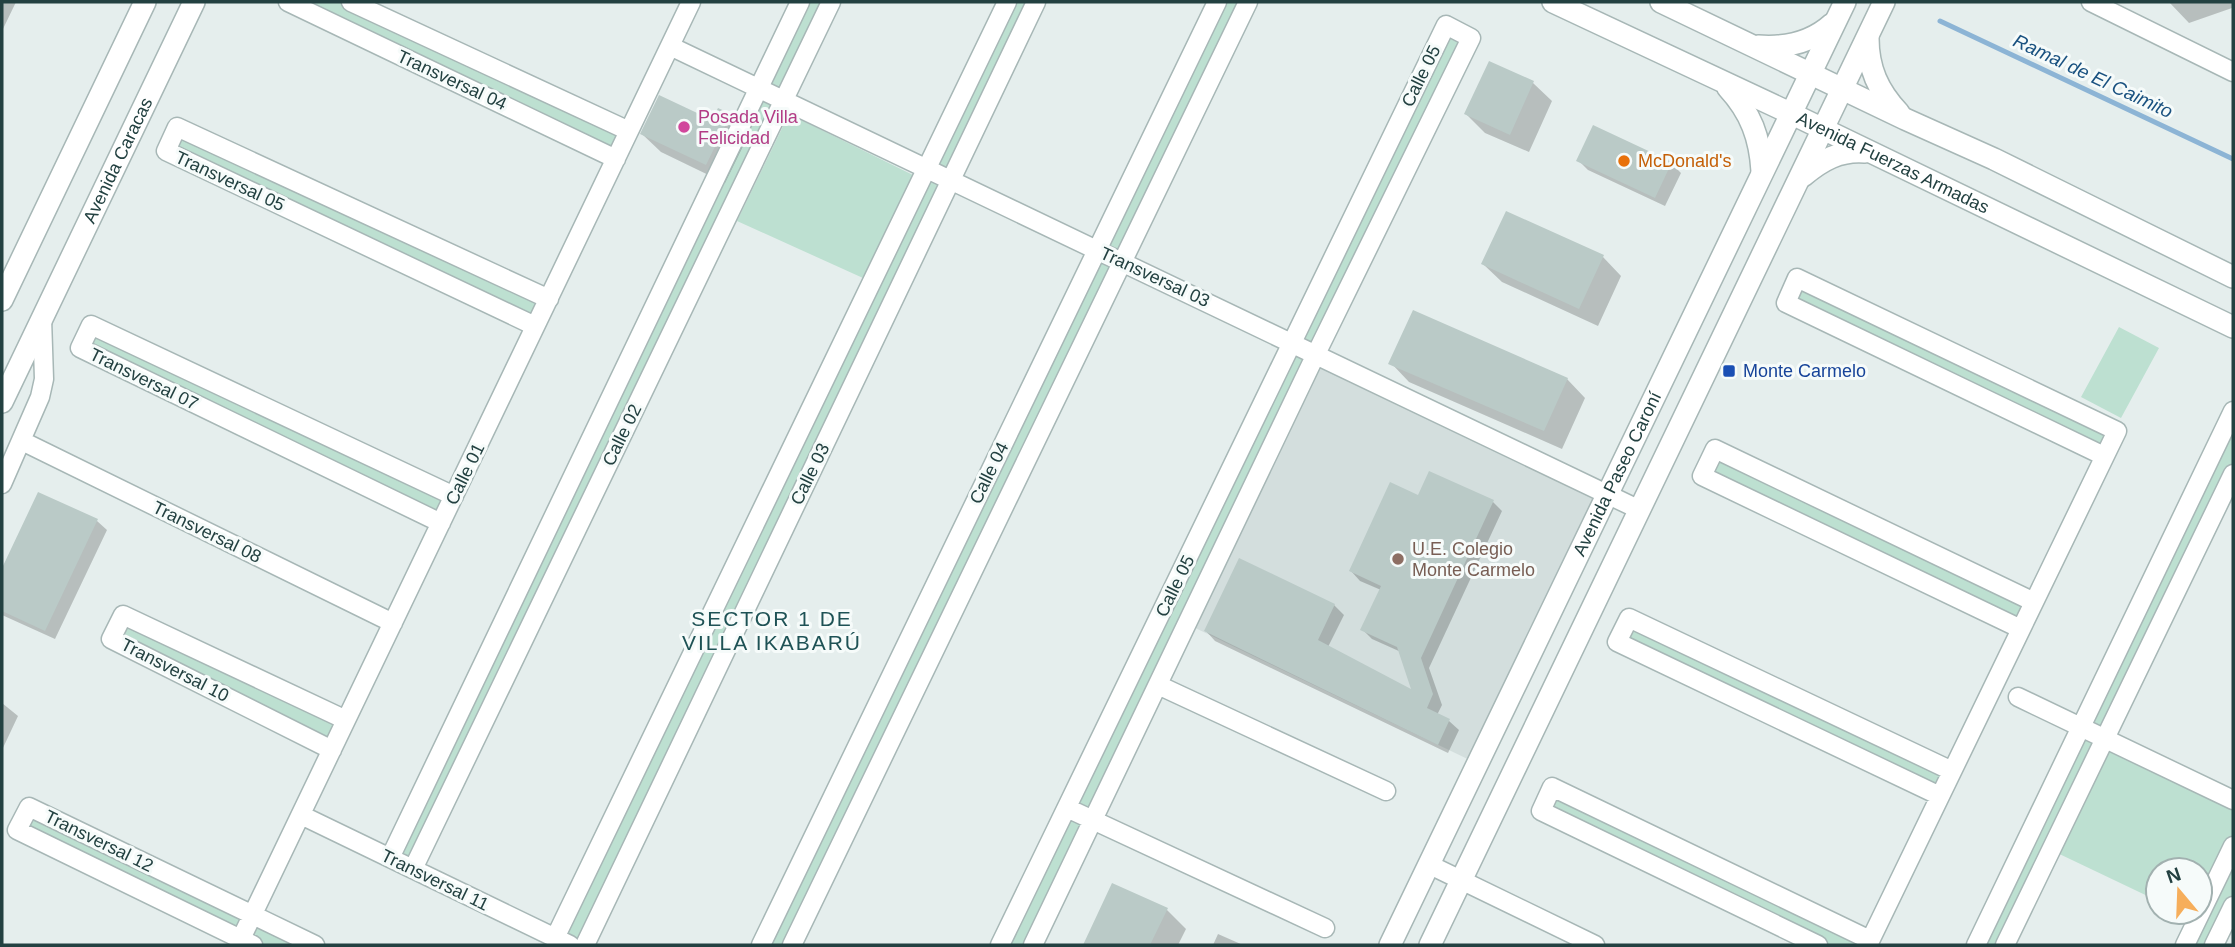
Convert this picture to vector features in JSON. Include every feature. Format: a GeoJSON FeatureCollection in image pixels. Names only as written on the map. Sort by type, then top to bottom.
{"type":"FeatureCollection","features":[{"type":"Feature","properties":{"kind":"street"},"geometry":{"type":"LineString","coordinates":[[2,300],[145,2]]}},
{"type":"Feature","properties":{"kind":"street","name":"Avenida Caracas"},"geometry":{"type":"LineString","coordinates":[[2,402],[194,2]]}},
{"type":"Feature","properties":{"kind":"street","name":"Transversal 04"},"geometry":{"type":"LineString","coordinates":[[288,2],[616,159]]}},
{"type":"Feature","properties":{"kind":"street","name":"Transversal 04"},"geometry":{"type":"LineString","coordinates":[[351,2],[629,131]]}},
{"type":"Feature","properties":{"kind":"street","name":"Calle 01"},"geometry":{"type":"LineString","coordinates":[[244,943],[252,915],[691,2]]}},
{"type":"Feature","properties":{"kind":"street","name":"Calle 02"},"geometry":{"type":"LineString","coordinates":[[390,858],[800,2]]}},
{"type":"Feature","properties":{"kind":"street","name":"Calle 02"},"geometry":{"type":"LineString","coordinates":[[412,869],[831,2]]}},
{"type":"Feature","properties":{"kind":"street","name":"Calle 03"},"geometry":{"type":"LineString","coordinates":[[562,941],[630,784],[1007,2]]}},
{"type":"Feature","properties":{"kind":"street","name":"Calle 03"},"geometry":{"type":"LineString","coordinates":[[585,945],[1036,2]]}},
{"type":"Feature","properties":{"kind":"street","name":"Calle 04"},"geometry":{"type":"LineString","coordinates":[[761,945],[1217,2]]}},
{"type":"Feature","properties":{"kind":"street","name":"Calle 04"},"geometry":{"type":"LineString","coordinates":[[792,945],[1248,2]]}},
{"type":"Feature","properties":{"kind":"street","name":"Avenida Fuerzas Armadas"},"geometry":{"type":"LineString","coordinates":[[1553,2],[2233,327]]}},
{"type":"Feature","properties":{"kind":"street"},"geometry":{"type":"LineString","coordinates":[[1661,2],[1994,159],[2233,277]]}},
{"type":"Feature","properties":{"kind":"street","name":"Avenida Paseo Caroní"},"geometry":{"type":"LineString","coordinates":[[1430,945],[1884,2]]}},
{"type":"Feature","properties":{"kind":"street"},"geometry":{"type":"LineString","coordinates":[[2091,2],[2233,72]]}},
{"type":"Feature","properties":{"kind":"street"},"geometry":{"type":"LineString","coordinates":[[1752,46],[1776,47],[1794,44],[1817,35],[1840,11]]}},
{"type":"Feature","properties":{"kind":"street","name":"Avenida Paseo Caroní"},"geometry":{"type":"LineString","coordinates":[[1390,945],[1840,11]]}},
{"type":"Feature","properties":{"kind":"street","name":"Calle 05"},"geometry":{"type":"LineString","coordinates":[[1000,945],[1446,25],[1471,37],[1033,945]]}},
{"type":"Feature","properties":{"kind":"street"},"geometry":{"type":"LineString","coordinates":[[992,33],[1015,44]]}},
{"type":"Feature","properties":{"kind":"street"},"geometry":{"type":"LineString","coordinates":[[1868,36],[1868,55],[1879,86],[1888,101],[1905,119]]}},
{"type":"Feature","properties":{"kind":"street","name":"Transversal 03"},"geometry":{"type":"LineString","coordinates":[[670,46],[1640,510]]}},
{"type":"Feature","properties":{"kind":"street"},"geometry":{"type":"LineString","coordinates":[[1722,81],[1748,113],[1761,149],[1762,172]]}},
{"type":"Feature","properties":{"kind":"street"},"geometry":{"type":"LineString","coordinates":[[1175,89],[1200,102]]}},
{"type":"Feature","properties":{"kind":"street","name":"Transversal 05"},"geometry":{"type":"LineString","coordinates":[[536,326],[166,151],[177,127],[549,299]]}},
{"type":"Feature","properties":{"kind":"street"},"geometry":{"type":"LineString","coordinates":[[1393,134],[1418,146]]}},
{"type":"Feature","properties":{"kind":"street"},"geometry":{"type":"LineString","coordinates":[[1799,180],[1830,157],[1855,151],[1873,153]]}},
{"type":"Feature","properties":{"kind":"street"},"geometry":{"type":"LineString","coordinates":[[1378,165],[1403,176]]}},
{"type":"Feature","properties":{"kind":"street"},"geometry":{"type":"LineString","coordinates":[[1358,209],[1382,220]]}},
{"type":"Feature","properties":{"kind":"street"},"geometry":{"type":"LineString","coordinates":[[1339,248],[1363,259]]}},
{"type":"Feature","properties":{"kind":"street"},"geometry":{"type":"LineString","coordinates":[[1818,945],[1541,811],[1552,787],[1869,942],[2117,431],[1797,278],[1786,303],[2104,456]]}},
{"type":"Feature","properties":{"kind":"street","name":"Avenida Caracas"},"geometry":{"type":"LineString","coordinates":[[2,484],[40,397],[44,379],[42,318]]}},
{"type":"Feature","properties":{"kind":"street","name":"Transversal 07"},"geometry":{"type":"LineString","coordinates":[[441,523],[80,348],[91,325],[454,496]]}},
{"type":"Feature","properties":{"kind":"street"},"geometry":{"type":"LineString","coordinates":[[1976,945],[2233,411]]}},
{"type":"Feature","properties":{"kind":"street","name":"Transversal 08"},"geometry":{"type":"LineString","coordinates":[[22,441],[393,622]]}},
{"type":"Feature","properties":{"kind":"street"},"geometry":{"type":"LineString","coordinates":[[2021,629],[1702,476],[1715,449],[2034,602]]}},
{"type":"Feature","properties":{"kind":"street"},"geometry":{"type":"LineString","coordinates":[[2005,945],[2233,474]]}},
{"type":"Feature","properties":{"kind":"street"},"geometry":{"type":"LineString","coordinates":[[1227,478],[1252,489]]}},
{"type":"Feature","properties":{"kind":"street"},"geometry":{"type":"LineString","coordinates":[[535,555],[558,567]]}},
{"type":"Feature","properties":{"kind":"street","name":"Transversal 10"},"geometry":{"type":"LineString","coordinates":[[332,750],[111,639],[123,615],[346,720]]}},
{"type":"Feature","properties":{"kind":"street"},"geometry":{"type":"LineString","coordinates":[[1940,796],[1617,642],[1629,618],[1952,771]]}},
{"type":"Feature","properties":{"kind":"street"},"geometry":{"type":"LineString","coordinates":[[703,633],[728,645]]}},
{"type":"Feature","properties":{"kind":"street"},"geometry":{"type":"LineString","coordinates":[[1128,681],[1156,689],[1386,791]]}},
{"type":"Feature","properties":{"kind":"street"},"geometry":{"type":"LineString","coordinates":[[2018,697],[2233,800]]}},
{"type":"Feature","properties":{"kind":"street"},"geometry":{"type":"LineString","coordinates":[[867,726],[892,737]]}},
{"type":"Feature","properties":{"kind":"street"},"geometry":{"type":"LineString","coordinates":[[1102,736],[1127,749]]}},
{"type":"Feature","properties":{"kind":"street"},"geometry":{"type":"LineString","coordinates":[[630,784],[656,796]]}},
{"type":"Feature","properties":{"kind":"street","name":"Transversal 12"},"geometry":{"type":"LineString","coordinates":[[244,943],[17,830],[29,807],[315,945]]}},
{"type":"Feature","properties":{"kind":"street"},"geometry":{"type":"LineString","coordinates":[[1067,808],[1325,928]]}},
{"type":"Feature","properties":{"kind":"street","name":"Transversal 11"},"geometry":{"type":"LineString","coordinates":[[301,815],[562,941]]}},
{"type":"Feature","properties":{"kind":"street"},"geometry":{"type":"LineString","coordinates":[[2185,945],[2229,866],[2233,846]]}},
{"type":"Feature","properties":{"kind":"street"},"geometry":{"type":"LineString","coordinates":[[1430,864],[1595,945]]}},
{"type":"Feature","properties":{"kind":"street"},"geometry":{"type":"LineString","coordinates":[[2214,945],[2233,906]]}},
{"type":"Feature","properties":{"kind":"shaded area","name":"U.E. Colegio Monte Carmelo"},"geometry":{"type":"Polygon","coordinates":[[[1316,354],[1608,494],[1478,764],[1187,624],[1316,354]]]}},
{"type":"Feature","properties":{"kind":"green space"},"geometry":{"type":"Polygon","coordinates":[[[288,2],[351,2],[629,132],[616,158],[288,2]]]}},
{"type":"Feature","properties":{"kind":"green space"},"geometry":{"type":"Polygon","coordinates":[[[800,2],[831,2],[413,869],[390,858],[800,2]]]}},
{"type":"Feature","properties":{"kind":"green space"},"geometry":{"type":"Polygon","coordinates":[[[1007,2],[1036,2],[584,945],[555,938],[1007,2]]]}},
{"type":"Feature","properties":{"kind":"green space"},"geometry":{"type":"Polygon","coordinates":[[[1217,2],[1248,2],[792,945],[761,945],[1217,2]]]}},
{"type":"Feature","properties":{"kind":"green space"},"geometry":{"type":"Polygon","coordinates":[[[1446,25],[1471,38],[1033,945],[1000,945],[1446,25]]]}},
{"type":"Feature","properties":{"kind":"green space"},"geometry":{"type":"Polygon","coordinates":[[[789,114],[913,175],[863,278],[737,221],[789,114]]]}},
{"type":"Feature","properties":{"kind":"green space"},"geometry":{"type":"Polygon","coordinates":[[[177,127],[548,300],[536,326],[166,151],[177,127]]]}},
{"type":"Feature","properties":{"kind":"green space"},"geometry":{"type":"Polygon","coordinates":[[[1797,278],[2117,431],[2104,456],[1786,303],[1797,278]]]}},
{"type":"Feature","properties":{"kind":"green space"},"geometry":{"type":"Polygon","coordinates":[[[91,325],[453,496],[441,522],[80,348],[91,325]]]}},
{"type":"Feature","properties":{"kind":"green space"},"geometry":{"type":"Polygon","coordinates":[[[2119,327],[2159,348],[2121,418],[2081,397],[2119,327]]]}},
{"type":"Feature","properties":{"kind":"green space"},"geometry":{"type":"Polygon","coordinates":[[[2233,411],[2233,474],[2106,738],[2233,799],[2233,906],[2214,945],[2185,945],[2194,926],[2214,926],[2214,856],[2144,856],[2144,894],[2051,850],[2005,945],[1977,945],[2233,411]]]}},
{"type":"Feature","properties":{"kind":"green space"},"geometry":{"type":"Polygon","coordinates":[[[1715,449],[2034,602],[2021,629],[1702,476],[1715,449]]]}},
{"type":"Feature","properties":{"kind":"green space"},"geometry":{"type":"Polygon","coordinates":[[[123,615],[346,721],[332,749],[111,639],[123,615]]]}},
{"type":"Feature","properties":{"kind":"green space"},"geometry":{"type":"Polygon","coordinates":[[[1629,618],[1952,771],[1940,796],[1617,642],[1629,618]]]}},
{"type":"Feature","properties":{"kind":"green space"},"geometry":{"type":"Polygon","coordinates":[[[1552,787],[1868,945],[1818,945],[1541,811],[1552,787]]]}},
{"type":"Feature","properties":{"kind":"green space"},"geometry":{"type":"Polygon","coordinates":[[[29,808],[314,945],[254,945],[17,830],[29,808]]]}},
{"type":"Feature","properties":{"kind":"building"},"geometry":{"type":"Polygon","coordinates":[[[1489,61],[1534,81],[1510,135],[1464,114],[1489,61]]]}},
{"type":"Feature","properties":{"kind":"building","name":"Posada Villa Felicidad"},"geometry":{"type":"Polygon","coordinates":[[[659,95],[712,120],[718,108],[731,114],[706,165],[640,134],[659,95]]]}},
{"type":"Feature","properties":{"kind":"building","name":"McDonald's"},"geometry":{"type":"Polygon","coordinates":[[[1593,125],[1672,162],[1655,198],[1576,161],[1593,125]]]}},
{"type":"Feature","properties":{"kind":"building"},"geometry":{"type":"Polygon","coordinates":[[[1506,211],[1604,255],[1579,309],[1481,264],[1506,211]]]}},
{"type":"Feature","properties":{"kind":"building"},"geometry":{"type":"Polygon","coordinates":[[[1413,310],[1568,378],[1544,431],[1388,364],[1413,310]]]}},
{"type":"Feature","properties":{"kind":"building"},"geometry":{"type":"Polygon","coordinates":[[[1429,471],[1494,500],[1421,658],[1433,694],[1427,708],[1450,719],[1438,745],[1204,631],[1239,558],[1335,604],[1318,640],[1411,689],[1397,647],[1360,630],[1381,586],[1349,571],[1390,482],[1418,495],[1429,471]]]}},
{"type":"Feature","properties":{"kind":"building"},"geometry":{"type":"Polygon","coordinates":[[[38,492],[98,519],[45,631],[2,611],[2,568],[38,492]]]}},
{"type":"Feature","properties":{"kind":"building"},"geometry":{"type":"Polygon","coordinates":[[[1112,883],[1168,908],[1150,945],[1083,945],[1112,883]]]}},
{"type":"Feature","properties":{"kind":"waterway","name":"Ramal de El Caimito"},"geometry":{"type":"LineString","coordinates":[[1940,21],[2233,159]]}},
{"type":"Feature","properties":{"kind":"place","name":"Posada Villa Felicidad"},"geometry":{"type":"Point","coordinates":[684,127]}},
{"type":"Feature","properties":{"kind":"place","name":"McDonald's"},"geometry":{"type":"Point","coordinates":[1624,161]}},
{"type":"Feature","properties":{"kind":"place","name":"Monte Carmelo"},"geometry":{"type":"Point","coordinates":[1729,371]}},
{"type":"Feature","properties":{"kind":"place","name":"U.E. Colegio Monte Carmelo"},"geometry":{"type":"Point","coordinates":[1398,559]}},
{"type":"Feature","properties":{"kind":"district","name":"SECTOR 1 DE VILLA IKABARÚ"},"geometry":{"type":"Point","coordinates":[772,630]}}]}
